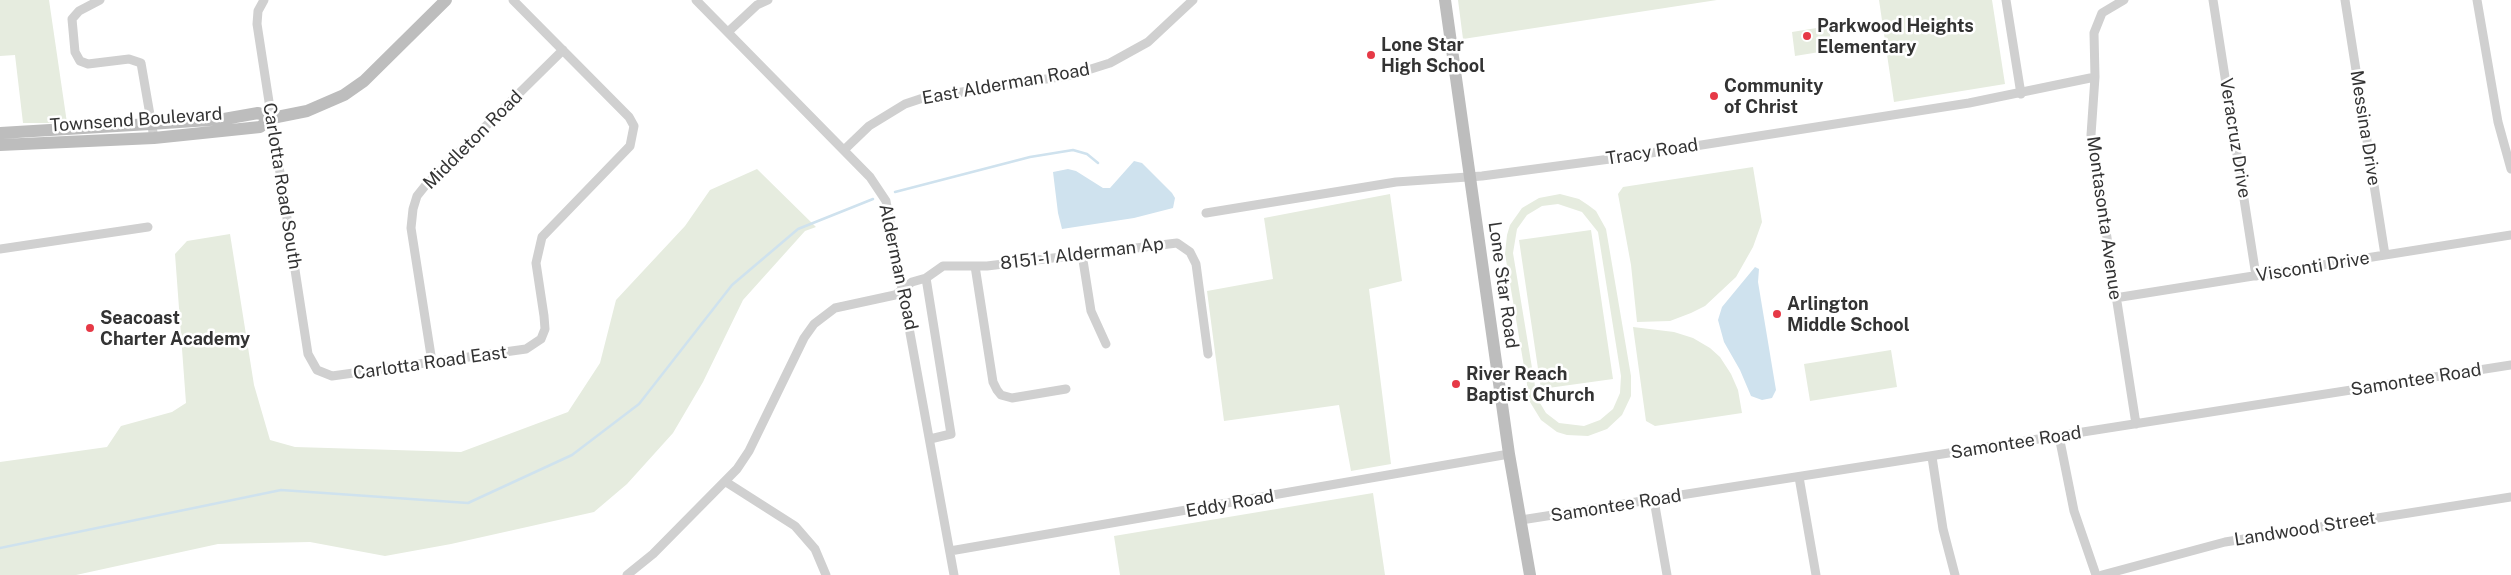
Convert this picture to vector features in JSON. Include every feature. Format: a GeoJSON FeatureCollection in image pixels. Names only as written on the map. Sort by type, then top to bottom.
{"type":"FeatureCollection","features":[{"type":"Feature","properties":{"kind":"street"},"geometry":{"type":"LineString","coordinates":[[100,0],[79,11],[72,18],[75,52],[80,61],[88,64],[129,59],[141,63],[150,124],[154,138]]}},
{"type":"Feature","properties":{"kind":"street","name":"Carlotta Road South"},"geometry":{"type":"LineString","coordinates":[[264,0],[258,11],[257,24],[308,354],[316,370]]}},
{"type":"Feature","properties":{"kind":"street","name":"Townsend Boulevard"},"geometry":{"type":"LineString","coordinates":[[0,145],[154,138],[260,126],[272,118],[307,111],[344,95],[364,81],[446,0]]}},
{"type":"Feature","properties":{"kind":"street"},"geometry":{"type":"LineString","coordinates":[[513,0],[563,50]]}},
{"type":"Feature","properties":{"kind":"street","name":"Alderman Road"},"geometry":{"type":"LineString","coordinates":[[696,0],[844,150],[875,183],[886,201],[954,575]]}},
{"type":"Feature","properties":{"kind":"street"},"geometry":{"type":"LineString","coordinates":[[728,32],[758,5],[768,0]]}},
{"type":"Feature","properties":{"kind":"street","name":"East Alderman Road"},"geometry":{"type":"LineString","coordinates":[[844,150],[869,126],[905,104],[923,98],[1072,75],[1110,63],[1148,42],[1193,0]]}},
{"type":"Feature","properties":{"kind":"street","name":"Lone Star Road"},"geometry":{"type":"LineString","coordinates":[[1445,0],[1509,454],[1530,575]]}},
{"type":"Feature","properties":{"kind":"street"},"geometry":{"type":"LineString","coordinates":[[2006,0],[2021,94]]}},
{"type":"Feature","properties":{"kind":"street","name":"Montasonta Avenue"},"geometry":{"type":"LineString","coordinates":[[2124,0],[2102,13],[2094,33],[2095,78],[2091,135],[2136,424]]}},
{"type":"Feature","properties":{"kind":"street","name":"Veracruz Drive"},"geometry":{"type":"LineString","coordinates":[[2213,0],[2256,276]]}},
{"type":"Feature","properties":{"kind":"street","name":"Messina Drive"},"geometry":{"type":"LineString","coordinates":[[2345,0],[2385,255]]}},
{"type":"Feature","properties":{"kind":"street"},"geometry":{"type":"LineString","coordinates":[[2478,0],[2498,122],[2511,169]]}},
{"type":"Feature","properties":{"kind":"street","name":"Carlotta Road East"},"geometry":{"type":"LineString","coordinates":[[316,370],[332,376],[526,349],[541,339],[544,330],[544,316],[536,263],[542,237],[630,146],[634,126],[628,117],[563,50]]}},
{"type":"Feature","properties":{"kind":"street","name":"Middleton Road"},"geometry":{"type":"LineString","coordinates":[[432,362],[411,228],[417,196],[563,50]]}},
{"type":"Feature","properties":{"kind":"street","name":"Tracy Road"},"geometry":{"type":"LineString","coordinates":[[1206,213],[1396,182],[1470,177],[1625,157],[2021,94],[2095,78]]}},
{"type":"Feature","properties":{"kind":"street","name":"Townsend Boulevard"},"geometry":{"type":"LineString","coordinates":[[0,133],[224,119],[258,113],[272,118]]}},
{"type":"Feature","properties":{"kind":"street"},"geometry":{"type":"LineString","coordinates":[[0,249],[148,227]]}},
{"type":"Feature","properties":{"kind":"street","name":"Visconti Drive"},"geometry":{"type":"LineString","coordinates":[[2116,298],[2511,235]]}},
{"type":"Feature","properties":{"kind":"street","name":"8151-1 Alderman Ap"},"geometry":{"type":"LineString","coordinates":[[627,575],[653,554],[726,482],[749,451],[804,338],[814,324],[835,308],[895,295],[944,266],[974,266],[1177,243],[1186,248],[1196,264],[1208,354]]}},
{"type":"Feature","properties":{"kind":"street"},"geometry":{"type":"LineString","coordinates":[[1082,254],[1091,311],[1106,344]]}},
{"type":"Feature","properties":{"kind":"street"},"geometry":{"type":"LineString","coordinates":[[974,266],[993,382],[997,390],[1001,395],[1012,398],[1066,389]]}},
{"type":"Feature","properties":{"kind":"street"},"geometry":{"type":"LineString","coordinates":[[922,279],[951,434],[930,439]]}},
{"type":"Feature","properties":{"kind":"street","name":"Samontee Road"},"geometry":{"type":"LineString","coordinates":[[1521,520],[2511,365]]}},
{"type":"Feature","properties":{"kind":"street"},"geometry":{"type":"LineString","coordinates":[[2059,436],[2074,511],[2096,575]]}},
{"type":"Feature","properties":{"kind":"street","name":"Eddy Road"},"geometry":{"type":"LineString","coordinates":[[950,551],[1509,454]]}},
{"type":"Feature","properties":{"kind":"street"},"geometry":{"type":"LineString","coordinates":[[1932,457],[1944,529],[1955,575]]}},
{"type":"Feature","properties":{"kind":"street"},"geometry":{"type":"LineString","coordinates":[[1798,477],[1816,575]]}},
{"type":"Feature","properties":{"kind":"street"},"geometry":{"type":"LineString","coordinates":[[726,482],[795,526],[816,549],[826,575]]}},
{"type":"Feature","properties":{"kind":"street","name":"Landwood Street"},"geometry":{"type":"LineString","coordinates":[[2102,575],[2225,542],[2511,497]]}},
{"type":"Feature","properties":{"kind":"street"},"geometry":{"type":"LineString","coordinates":[[1654,500],[1667,575]]}},
{"type":"Feature","properties":{"kind":"shaded area"},"geometry":{"type":"Polygon","coordinates":[[[0,0],[49,0],[67,123],[23,123],[15,55],[0,56],[0,0]]]}},
{"type":"Feature","properties":{"kind":"shaded area"},"geometry":{"type":"Polygon","coordinates":[[[1458,0],[1717,0],[1463,39],[1458,0]]]}},
{"type":"Feature","properties":{"kind":"shaded area"},"geometry":{"type":"Polygon","coordinates":[[[1879,0],[1992,0],[2005,84],[1894,102],[1879,0]]]}},
{"type":"Feature","properties":{"kind":"shaded area"},"geometry":{"type":"Polygon","coordinates":[[[1829,26],[1832,50],[1795,56],[1792,32],[1829,26]]]}},
{"type":"Feature","properties":{"kind":"shaded area"},"geometry":{"type":"Polygon","coordinates":[[[1753,167],[1762,222],[1753,247],[1736,277],[1705,306],[1691,313],[1670,321],[1637,322],[1631,265],[1618,194],[1623,187],[1753,167]]]}},
{"type":"Feature","properties":{"kind":"shaded area"},"geometry":{"type":"Polygon","coordinates":[[[757,169],[816,227],[805,231],[743,300],[703,382],[673,433],[627,484],[594,512],[451,544],[385,556],[310,542],[218,544],[76,575],[0,575],[0,462],[107,447],[121,426],[172,412],[186,403],[175,254],[187,241],[230,234],[254,385],[270,440],[295,447],[461,452],[568,412],[600,363],[616,300],[685,226],[710,190],[757,169]]]}},
{"type":"Feature","properties":{"kind":"shaded area"},"geometry":{"type":"Polygon","coordinates":[[[1390,194],[1402,281],[1369,289],[1391,464],[1351,471],[1339,405],[1224,421],[1207,291],[1273,279],[1264,218],[1390,194]]]}},
{"type":"Feature","properties":{"kind":"shaded area"},"geometry":{"type":"Polygon","coordinates":[[[1560,194],[1579,199],[1596,211],[1606,229],[1631,376],[1631,396],[1622,415],[1607,429],[1588,436],[1567,435],[1557,432],[1541,420],[1530,402],[1505,254],[1510,225],[1522,208],[1539,198],[1560,194]],[[1558,204],[1542,206],[1527,215],[1517,229],[1513,253],[1537,398],[1546,413],[1559,423],[1584,426],[1600,420],[1613,409],[1620,393],[1621,376],[1598,232],[1582,212],[1558,204]]]}},
{"type":"Feature","properties":{"kind":"shaded area"},"geometry":{"type":"Polygon","coordinates":[[[1591,230],[1613,379],[1541,389],[1519,240],[1591,230]]]}},
{"type":"Feature","properties":{"kind":"shaded area"},"geometry":{"type":"Polygon","coordinates":[[[1633,327],[1674,332],[1693,338],[1710,348],[1720,357],[1731,374],[1738,390],[1742,413],[1655,426],[1646,421],[1633,327]]]}},
{"type":"Feature","properties":{"kind":"shaded area"},"geometry":{"type":"Polygon","coordinates":[[[1891,350],[1897,387],[1810,401],[1804,364],[1891,350]]]}},
{"type":"Feature","properties":{"kind":"shaded area"},"geometry":{"type":"Polygon","coordinates":[[[1373,493],[1385,575],[1120,575],[1114,536],[1373,493]]]}},
{"type":"Feature","properties":{"kind":"water"},"geometry":{"type":"Polygon","coordinates":[[[1134,161],[1142,163],[1172,193],[1175,198],[1173,208],[1134,218],[1062,229],[1053,172],[1068,169],[1076,171],[1103,188],[1110,188],[1134,161]]]}},
{"type":"Feature","properties":{"kind":"water"},"geometry":{"type":"Polygon","coordinates":[[[1755,267],[1759,269],[1758,282],[1776,390],[1772,398],[1762,400],[1751,396],[1740,370],[1724,342],[1718,320],[1722,307],[1755,267]]]}},
{"type":"Feature","properties":{"kind":"waterway"},"geometry":{"type":"LineString","coordinates":[[895,192],[1030,157],[1073,150],[1087,154],[1098,163]]}},
{"type":"Feature","properties":{"kind":"waterway"},"geometry":{"type":"LineString","coordinates":[[0,548],[281,490],[468,503],[572,455],[639,404],[732,285],[798,229],[873,199]]}},
{"type":"Feature","properties":{"kind":"place","name":"Parkwood Heights Elementary"},"geometry":{"type":"Point","coordinates":[1807,36]}},
{"type":"Feature","properties":{"kind":"place","name":"Lone Star High School"},"geometry":{"type":"Point","coordinates":[1371,55]}},
{"type":"Feature","properties":{"kind":"place","name":"Community of Christ"},"geometry":{"type":"Point","coordinates":[1714,96]}},
{"type":"Feature","properties":{"kind":"place","name":"Arlington Middle School"},"geometry":{"type":"Point","coordinates":[1777,314]}},
{"type":"Feature","properties":{"kind":"place","name":"Seacoast Charter Academy"},"geometry":{"type":"Point","coordinates":[90,328]}},
{"type":"Feature","properties":{"kind":"place","name":"River Reach Baptist Church"},"geometry":{"type":"Point","coordinates":[1456,384]}}]}
